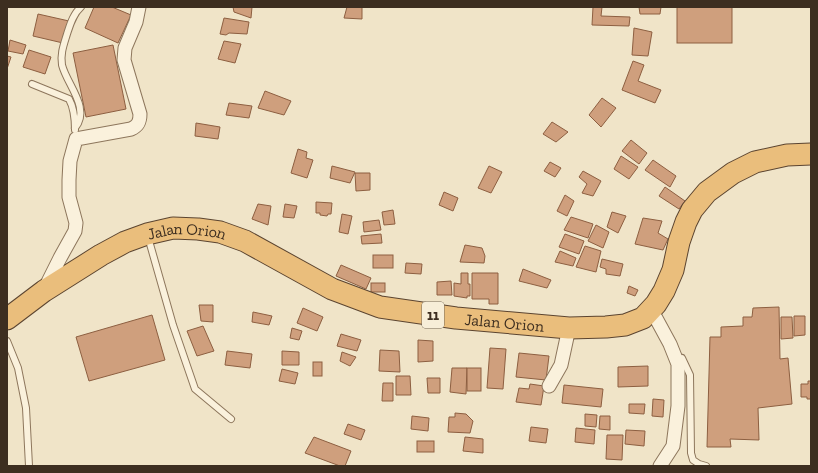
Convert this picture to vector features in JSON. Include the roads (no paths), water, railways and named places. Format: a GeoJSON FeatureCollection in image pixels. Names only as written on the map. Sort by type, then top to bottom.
{"type":"FeatureCollection","features":[{"type":"Feature","properties":{"kind":"highway","name":"Jalan Orion"},"geometry":{"type":"LineString","coordinates":[[7,319],[44,291],[101,255],[125,242],[146,234],[173,228],[220,232],[245,241],[332,289],[380,307],[456,318],[569,328],[625,325],[643,318],[654,307],[664,291],[673,270],[679,242],[686,222],[692,210],[706,192],[733,173],[755,162],[787,155],[811,154]]}},
{"type":"Feature","properties":{"kind":"street"},"geometry":{"type":"LineString","coordinates":[[44,291],[75,231],[76,223],[69,197],[69,180],[70,161],[76,133],[130,129],[136,127],[140,120],[140,114],[124,60],[125,48],[136,22],[139,7]]}},
{"type":"Feature","properties":{"kind":"street"},"geometry":{"type":"LineString","coordinates":[[654,307],[678,364],[678,406],[673,446],[660,466]]}},
{"type":"Feature","properties":{"kind":"street"},"geometry":{"type":"LineString","coordinates":[[549,386],[561,365],[569,328]]}},
{"type":"Feature","properties":{"kind":"lane"},"geometry":{"type":"LineString","coordinates":[[76,133],[82,115],[79,104],[66,77],[61,56],[70,24],[81,7]]}},
{"type":"Feature","properties":{"kind":"lane"},"geometry":{"type":"LineString","coordinates":[[32,84],[69,99],[74,115],[76,133]]}},
{"type":"Feature","properties":{"kind":"lane"},"geometry":{"type":"LineString","coordinates":[[146,234],[173,325],[195,390],[231,419]]}},
{"type":"Feature","properties":{"kind":"lane"},"geometry":{"type":"LineString","coordinates":[[654,307],[690,375],[691,453],[693,460],[698,464],[706,466]]}},
{"type":"Feature","properties":{"kind":"lane"},"geometry":{"type":"LineString","coordinates":[[7,341],[18,368],[26,408],[29,466]]}}]}
